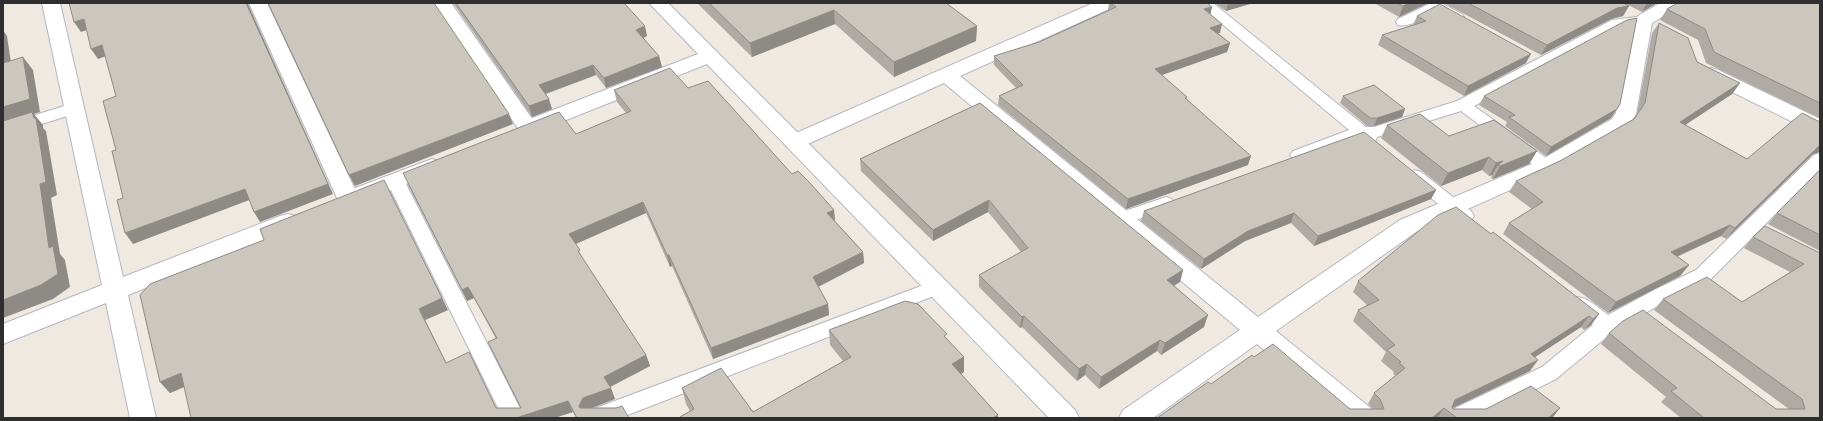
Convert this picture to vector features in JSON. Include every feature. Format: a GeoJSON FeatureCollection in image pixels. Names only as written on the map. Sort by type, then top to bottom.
{"type":"FeatureCollection","features":[{"type":"Feature","properties":{"kind":"street"},"geometry":{"type":"LineString","coordinates":[[51,3],[116,290],[143,418]]}},
{"type":"Feature","properties":{"kind":"street"},"geometry":{"type":"LineString","coordinates":[[258,3],[341,201],[447,160]]}},
{"type":"Feature","properties":{"kind":"street"},"geometry":{"type":"LineString","coordinates":[[442,3],[528,128]]}},
{"type":"Feature","properties":{"kind":"street"},"geometry":{"type":"LineString","coordinates":[[658,3],[1066,418]]}},
{"type":"Feature","properties":{"kind":"street"},"geometry":{"type":"LineString","coordinates":[[794,142],[1108,3]]}},
{"type":"Feature","properties":{"kind":"street"},"geometry":{"type":"LineString","coordinates":[[1132,418],[1408,226],[1546,166],[1618,124],[1626,114],[1644,20],[1673,3]]}},
{"type":"Feature","properties":{"kind":"street"},"geometry":{"type":"LineString","coordinates":[[1644,20],[1664,31]]}},
{"type":"Feature","properties":{"kind":"street"},"geometry":{"type":"LineString","coordinates":[[506,136],[710,56]]}},
{"type":"Feature","properties":{"kind":"street"},"geometry":{"type":"LineString","coordinates":[[1697,67],[1818,122]]}},
{"type":"Feature","properties":{"kind":"street"},"geometry":{"type":"LineString","coordinates":[[947,75],[1364,418]]}},
{"type":"Feature","properties":{"kind":"street"},"geometry":{"type":"LineString","coordinates":[[3,334],[304,216]]}},
{"type":"Feature","properties":{"kind":"lane"},"geometry":{"type":"LineString","coordinates":[[1204,3],[1380,147]]}},
{"type":"Feature","properties":{"kind":"lane"},"geometry":{"type":"LineString","coordinates":[[1403,22],[1436,6],[1469,24]]}},
{"type":"Feature","properties":{"kind":"lane"},"geometry":{"type":"LineString","coordinates":[[1623,10],[1644,20]]}},
{"type":"Feature","properties":{"kind":"lane"},"geometry":{"type":"LineString","coordinates":[[1287,159],[1361,132],[1375,132],[1463,105],[1535,60],[1617,23],[1644,20]]}},
{"type":"Feature","properties":{"kind":"lane"},"geometry":{"type":"LineString","coordinates":[[1463,105],[1546,166]]}},
{"type":"Feature","properties":{"kind":"lane"},"geometry":{"type":"LineString","coordinates":[[3,131],[74,108]]}},
{"type":"Feature","properties":{"kind":"lane"},"geometry":{"type":"LineString","coordinates":[[1456,418],[1549,373],[1607,325],[1702,275],[1760,230],[1820,159]]}},
{"type":"Feature","properties":{"kind":"lane"},"geometry":{"type":"LineString","coordinates":[[1404,167],[1477,225]]}},
{"type":"Feature","properties":{"kind":"lane"},"geometry":{"type":"LineString","coordinates":[[396,180],[514,418]]}},
{"type":"Feature","properties":{"kind":"lane"},"geometry":{"type":"LineString","coordinates":[[1122,219],[1182,197]]}},
{"type":"Feature","properties":{"kind":"lane"},"geometry":{"type":"LineString","coordinates":[[596,418],[937,287]]}},
{"type":"Feature","properties":{"kind":"lane"},"geometry":{"type":"LineString","coordinates":[[1564,292],[1607,325]]}},
{"type":"Feature","properties":{"kind":"lane"},"geometry":{"type":"LineString","coordinates":[[1635,309],[1654,324]]}},
{"type":"Feature","properties":{"kind":"building"},"geometry":{"type":"Polygon","coordinates":[[[69,3],[246,3],[328,184],[254,212],[245,189],[125,233],[117,200],[123,198],[112,151],[116,150],[103,101],[116,96],[102,45],[91,49],[84,19],[74,22],[69,3]]]}},
{"type":"Feature","properties":{"kind":"building"},"geometry":{"type":"Polygon","coordinates":[[[268,3],[434,3],[509,114],[349,175],[268,3]]]}},
{"type":"Feature","properties":{"kind":"building"},"geometry":{"type":"Polygon","coordinates":[[[456,3],[624,3],[645,26],[636,30],[659,56],[604,78],[593,65],[539,85],[549,99],[529,106],[456,3]]]}},
{"type":"Feature","properties":{"kind":"building"},"geometry":{"type":"Polygon","coordinates":[[[709,3],[946,3],[977,26],[894,62],[834,10],[750,43],[709,3]]]}},
{"type":"Feature","properties":{"kind":"building"},"geometry":{"type":"Polygon","coordinates":[[[1110,3],[1207,3],[1212,7],[1204,9],[1222,24],[1210,28],[1230,43],[1155,69],[1187,97],[1185,98],[1251,156],[1128,199],[999,96],[1023,85],[994,56],[1039,42],[1116,7],[1110,3]]]}},
{"type":"Feature","properties":{"kind":"building"},"geometry":{"type":"Polygon","coordinates":[[[1397,3],[1410,3],[1403,6],[1397,3]]]}},
{"type":"Feature","properties":{"kind":"building"},"geometry":{"type":"Polygon","coordinates":[[[1468,3],[1623,3],[1629,6],[1617,8],[1547,45],[1468,3]]]}},
{"type":"Feature","properties":{"kind":"building"},"geometry":{"type":"Polygon","coordinates":[[[1678,3],[1820,3],[1820,103],[1714,52],[1705,29],[1667,9],[1678,3]]]}},
{"type":"Feature","properties":{"kind":"building"},"geometry":{"type":"Polygon","coordinates":[[[1440,4],[1531,54],[1468,86],[1382,35],[1426,21],[1417,16],[1440,4]]]}},
{"type":"Feature","properties":{"kind":"building"},"geometry":{"type":"Polygon","coordinates":[[[1637,18],[1620,104],[1617,109],[1551,147],[1509,117],[1515,115],[1484,96],[1627,20],[1637,18]]]}},
{"type":"Feature","properties":{"kind":"building"},"geometry":{"type":"Polygon","coordinates":[[[1659,23],[1688,38],[1697,62],[1740,83],[1680,122],[1747,159],[1802,113],[1820,122],[1820,145],[1735,228],[1730,225],[1671,252],[1689,265],[1616,302],[1509,223],[1543,202],[1516,181],[1560,161],[1634,119],[1645,103],[1659,23]]]}},
{"type":"Feature","properties":{"kind":"building"},"geometry":{"type":"Polygon","coordinates":[[[23,57],[30,99],[3,107],[3,63],[23,57]]]}},
{"type":"Feature","properties":{"kind":"building"},"geometry":{"type":"Polygon","coordinates":[[[670,68],[688,88],[708,81],[792,174],[798,171],[810,183],[834,210],[827,213],[863,252],[813,277],[828,304],[711,348],[643,202],[569,234],[580,250],[578,251],[646,355],[604,377],[611,388],[583,398],[579,406],[580,408],[616,408],[622,406],[629,418],[577,418],[568,401],[516,418],[191,418],[181,373],[160,382],[140,295],[150,284],[264,240],[260,229],[384,180],[442,298],[419,309],[446,363],[469,352],[496,408],[521,408],[488,342],[497,338],[468,287],[462,290],[403,173],[559,112],[576,134],[631,111],[614,90],[670,68]]]}},
{"type":"Feature","properties":{"kind":"building"},"geometry":{"type":"Polygon","coordinates":[[[1374,85],[1405,109],[1377,118],[1370,118],[1343,96],[1374,85]]]}},
{"type":"Feature","properties":{"kind":"building"},"geometry":{"type":"Polygon","coordinates":[[[980,103],[1183,270],[1167,280],[1208,315],[1165,343],[1160,340],[1101,377],[1087,364],[1079,369],[979,275],[1028,248],[989,200],[933,230],[860,159],[980,103]]]}},
{"type":"Feature","properties":{"kind":"building"},"geometry":{"type":"Polygon","coordinates":[[[32,112],[34,118],[36,118],[46,182],[40,184],[49,248],[53,246],[58,274],[41,285],[3,300],[3,121],[32,112]]]}},
{"type":"Feature","properties":{"kind":"building"},"geometry":{"type":"Polygon","coordinates":[[[1420,114],[1449,136],[1494,120],[1537,151],[1500,166],[1498,165],[1503,161],[1496,163],[1489,157],[1448,173],[1387,125],[1420,114]]]}},
{"type":"Feature","properties":{"kind":"building"},"geometry":{"type":"Polygon","coordinates":[[[1364,132],[1436,190],[1318,236],[1294,213],[1248,231],[1204,259],[1144,211],[1364,132]]]}},
{"type":"Feature","properties":{"kind":"building"},"geometry":{"type":"Polygon","coordinates":[[[1820,170],[1820,235],[1777,213],[1820,170]]]}},
{"type":"Feature","properties":{"kind":"building"},"geometry":{"type":"Polygon","coordinates":[[[1456,207],[1491,234],[1493,232],[1599,314],[1593,319],[1589,316],[1531,354],[1538,360],[1455,400],[1452,407],[1453,409],[1486,409],[1531,386],[1560,408],[1548,418],[1457,418],[1444,408],[1432,418],[1157,418],[1208,382],[1211,384],[1252,355],[1254,357],[1273,344],[1350,409],[1384,409],[1380,399],[1374,393],[1405,368],[1399,363],[1401,362],[1387,350],[1395,345],[1358,310],[1379,300],[1358,281],[1438,215],[1456,207]]]}},
{"type":"Feature","properties":{"kind":"building"},"geometry":{"type":"Polygon","coordinates":[[[1765,226],[1820,253],[1820,418],[1704,418],[1671,391],[1677,388],[1609,333],[1623,321],[1643,310],[1776,409],[1805,409],[1802,399],[1663,299],[1707,277],[1742,302],[1804,264],[1753,237],[1765,226]]]}},
{"type":"Feature","properties":{"kind":"building"},"geometry":{"type":"Polygon","coordinates":[[[905,301],[918,304],[947,334],[944,336],[964,357],[952,364],[998,415],[993,418],[680,417],[694,409],[682,388],[721,368],[753,412],[851,357],[829,330],[905,301]]]}}]}
